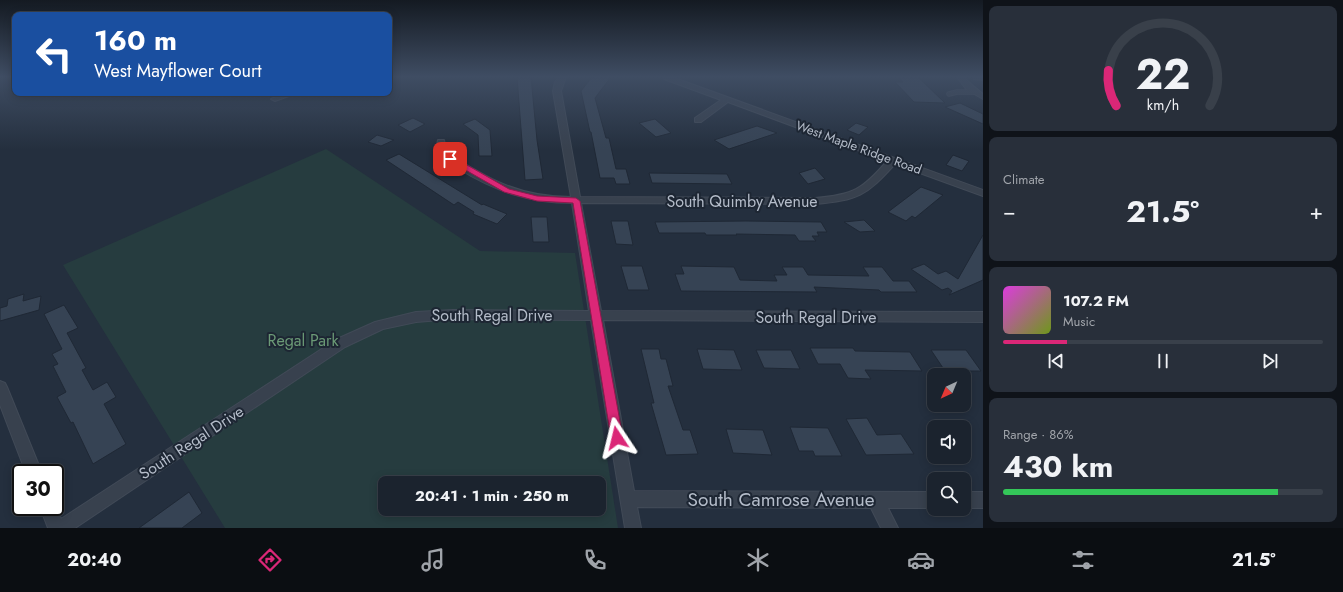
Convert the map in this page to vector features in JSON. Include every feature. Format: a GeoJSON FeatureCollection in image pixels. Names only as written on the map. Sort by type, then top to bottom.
{"type":"FeatureCollection","features":[{"type":"Feature","properties":{"kind":"street"},"geometry":{"type":"LineString","coordinates":[[559,102],[633,528]]}},
{"type":"Feature","properties":{"kind":"street"},"geometry":{"type":"LineString","coordinates":[[698,120],[724,102]]}},
{"type":"Feature","properties":{"kind":"street","name":"West Maple Ridge Road"},"geometry":{"type":"LineString","coordinates":[[735,102],[983,193]]}},
{"type":"Feature","properties":{"kind":"street","name":"South Quimby Avenue"},"geometry":{"type":"LineString","coordinates":[[441,142],[440,150],[442,154],[506,191],[537,198],[576,201],[815,201],[839,199],[865,190],[893,160]]}},
{"type":"Feature","properties":{"kind":"street","name":"South Regal Drive"},"geometry":{"type":"LineString","coordinates":[[61,528],[341,343],[358,333],[379,324],[403,318],[422,315],[983,317]]}},
{"type":"Feature","properties":{"kind":"street"},"geometry":{"type":"LineString","coordinates":[[0,387],[30,464]]}},
{"type":"Feature","properties":{"kind":"street","name":"South Camrose Avenue"},"geometry":{"type":"LineString","coordinates":[[628,499],[927,500]]}},
{"type":"Feature","properties":{"kind":"street"},"geometry":{"type":"LineString","coordinates":[[876,500],[890,528]]}},
{"type":"Feature","properties":{"kind":"street"},"geometry":{"type":"LineString","coordinates":[[971,500],[983,500]]}},
{"type":"Feature","properties":{"kind":"street"},"geometry":{"type":"LineString","coordinates":[[51,516],[56,528]]}},
{"type":"Feature","properties":{"kind":"green space","name":"Regal Park"},"geometry":{"type":"Polygon","coordinates":[[[326,149],[480,251],[575,253],[618,528],[225,528],[63,265],[326,149]]]}},
{"type":"Feature","properties":{"kind":"building"},"geometry":{"type":"Polygon","coordinates":[[[519,102],[533,102],[543,179],[525,180],[519,102]]]}},
{"type":"Feature","properties":{"kind":"building"},"geometry":{"type":"Polygon","coordinates":[[[583,102],[596,102],[606,138],[609,138],[616,169],[626,169],[630,184],[616,184],[614,178],[600,178],[583,102]]]}},
{"type":"Feature","properties":{"kind":"building"},"geometry":{"type":"Polygon","coordinates":[[[914,102],[944,102],[945,103],[914,102]]]}},
{"type":"Feature","properties":{"kind":"building"},"geometry":{"type":"Polygon","coordinates":[[[960,103],[983,114],[983,124],[945,107],[960,103]]]}},
{"type":"Feature","properties":{"kind":"building"},"geometry":{"type":"Polygon","coordinates":[[[413,118],[425,124],[410,132],[398,125],[413,118]]]}},
{"type":"Feature","properties":{"kind":"building"},"geometry":{"type":"Polygon","coordinates":[[[475,119],[490,130],[492,156],[479,156],[478,135],[463,124],[475,119]]]}},
{"type":"Feature","properties":{"kind":"building"},"geometry":{"type":"Polygon","coordinates":[[[655,119],[671,133],[656,137],[639,123],[655,119]]]}},
{"type":"Feature","properties":{"kind":"building"},"geometry":{"type":"Polygon","coordinates":[[[856,123],[868,127],[859,135],[847,130],[856,123]]]}},
{"type":"Feature","properties":{"kind":"building"},"geometry":{"type":"Polygon","coordinates":[[[757,126],[777,133],[729,149],[714,140],[757,126]]]}},
{"type":"Feature","properties":{"kind":"building"},"geometry":{"type":"Polygon","coordinates":[[[377,135],[394,140],[381,146],[368,142],[377,135]]]}},
{"type":"Feature","properties":{"kind":"building"},"geometry":{"type":"Polygon","coordinates":[[[399,154],[482,205],[483,204],[507,214],[497,224],[473,214],[474,212],[458,202],[454,205],[386,160],[399,154]]]}},
{"type":"Feature","properties":{"kind":"building"},"geometry":{"type":"Polygon","coordinates":[[[953,155],[969,161],[962,171],[946,165],[953,155]]]}},
{"type":"Feature","properties":{"kind":"building"},"geometry":{"type":"Polygon","coordinates":[[[815,168],[825,179],[808,184],[799,173],[815,168]]]}},
{"type":"Feature","properties":{"kind":"building"},"geometry":{"type":"Polygon","coordinates":[[[649,173],[727,174],[732,184],[652,183],[649,173]]]}},
{"type":"Feature","properties":{"kind":"building"},"geometry":{"type":"Polygon","coordinates":[[[921,187],[943,195],[915,218],[912,216],[906,221],[888,212],[921,187]]]}},
{"type":"Feature","properties":{"kind":"building"},"geometry":{"type":"Polygon","coordinates":[[[531,217],[547,217],[549,242],[533,242],[531,217]]]}},
{"type":"Feature","properties":{"kind":"building"},"geometry":{"type":"Polygon","coordinates":[[[864,220],[875,231],[860,232],[844,222],[864,220]]]}},
{"type":"Feature","properties":{"kind":"building"},"geometry":{"type":"Polygon","coordinates":[[[611,221],[628,221],[633,245],[616,244],[611,221]]]}},
{"type":"Feature","properties":{"kind":"building"},"geometry":{"type":"Polygon","coordinates":[[[655,222],[821,222],[827,232],[817,232],[819,236],[812,236],[816,241],[799,241],[795,235],[706,235],[705,233],[659,233],[655,222]]]}},
{"type":"Feature","properties":{"kind":"building"},"geometry":{"type":"Polygon","coordinates":[[[983,235],[983,280],[949,295],[952,291],[948,288],[942,290],[911,269],[924,264],[938,274],[946,271],[958,279],[983,235]]]}},
{"type":"Feature","properties":{"kind":"building"},"geometry":{"type":"Polygon","coordinates":[[[621,266],[642,266],[649,290],[628,290],[621,266]]]}},
{"type":"Feature","properties":{"kind":"building"},"geometry":{"type":"Polygon","coordinates":[[[681,266],[734,267],[740,280],[777,281],[774,275],[787,275],[782,267],[803,267],[808,275],[869,276],[863,267],[882,267],[893,281],[909,281],[917,292],[881,292],[879,290],[814,287],[817,292],[681,291],[675,274],[684,274],[681,266]]]}},
{"type":"Feature","properties":{"kind":"building"},"geometry":{"type":"Polygon","coordinates":[[[24,294],[23,301],[41,296],[39,310],[0,321],[0,308],[7,306],[8,299],[24,294]]]}},
{"type":"Feature","properties":{"kind":"building"},"geometry":{"type":"Polygon","coordinates":[[[64,305],[78,328],[67,333],[86,368],[82,370],[93,390],[107,382],[116,397],[104,404],[126,444],[93,464],[73,422],[71,423],[57,397],[66,392],[53,366],[58,364],[52,354],[62,349],[44,314],[64,305]]]}},
{"type":"Feature","properties":{"kind":"building"},"geometry":{"type":"Polygon","coordinates":[[[810,348],[853,348],[855,351],[910,352],[922,371],[865,370],[871,379],[848,378],[840,364],[818,364],[810,348]]]}},
{"type":"Feature","properties":{"kind":"building"},"geometry":{"type":"Polygon","coordinates":[[[641,349],[659,349],[661,359],[666,359],[673,386],[668,386],[683,430],[690,430],[698,454],[666,455],[651,403],[654,403],[641,349]]]}},
{"type":"Feature","properties":{"kind":"building"},"geometry":{"type":"Polygon","coordinates":[[[697,349],[734,350],[742,370],[703,369],[697,349]]]}},
{"type":"Feature","properties":{"kind":"building"},"geometry":{"type":"Polygon","coordinates":[[[756,350],[791,350],[800,369],[764,368],[756,350]]]}},
{"type":"Feature","properties":{"kind":"building"},"geometry":{"type":"Polygon","coordinates":[[[931,350],[966,350],[981,371],[971,371],[971,368],[943,368],[931,350]]]}},
{"type":"Feature","properties":{"kind":"building"},"geometry":{"type":"Polygon","coordinates":[[[867,418],[877,435],[901,434],[914,454],[866,455],[846,419],[867,418]]]}},
{"type":"Feature","properties":{"kind":"building"},"geometry":{"type":"Polygon","coordinates":[[[790,427],[828,428],[842,456],[815,456],[813,451],[799,451],[790,427]]]}},
{"type":"Feature","properties":{"kind":"building"},"geometry":{"type":"Polygon","coordinates":[[[726,429],[763,430],[772,455],[733,453],[726,429]]]}},
{"type":"Feature","properties":{"kind":"building"},"geometry":{"type":"Polygon","coordinates":[[[189,492],[202,513],[182,528],[139,528],[189,492]]]}},
{"type":"Feature","properties":{"kind":"route"},"geometry":{"type":"LineString","coordinates":[[450,159],[506,191],[550,200],[576,201],[617,438]]}}]}
